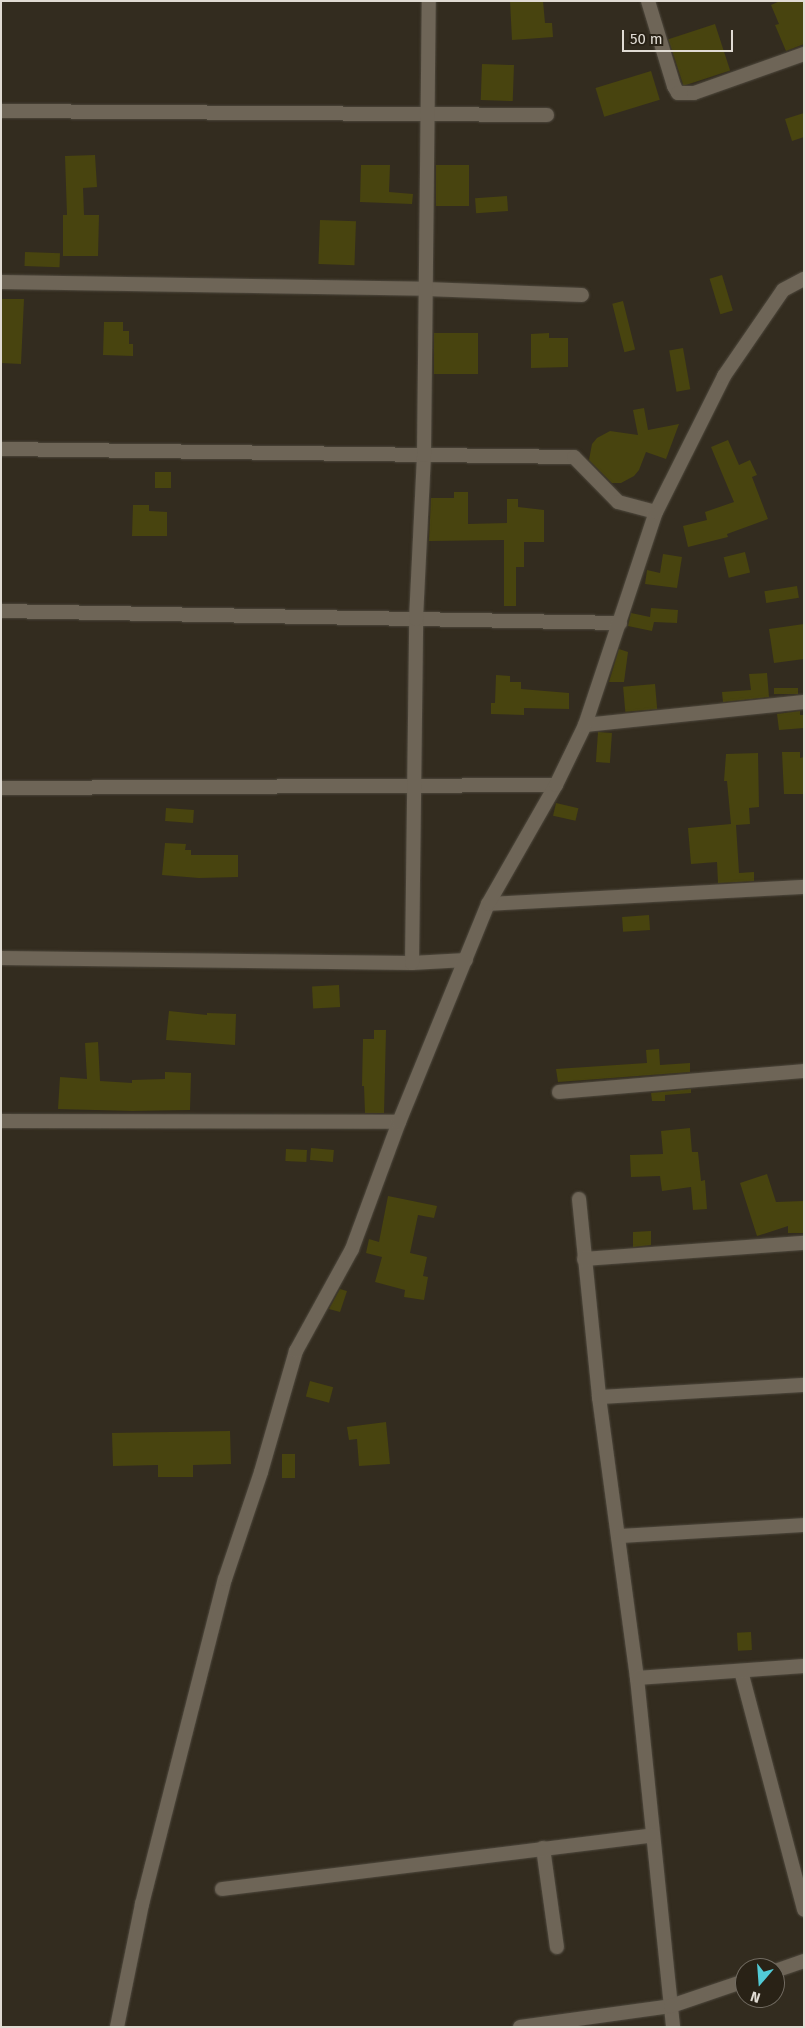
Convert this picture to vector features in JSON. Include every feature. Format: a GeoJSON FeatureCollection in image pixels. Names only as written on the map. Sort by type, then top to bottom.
{"type":"FeatureCollection","features":[{"type":"Feature","properties":{"kind":"street"},"geometry":{"type":"LineString","coordinates":[[412,963],[416,619],[424,455],[429,1]]}},
{"type":"Feature","properties":{"kind":"street"},"geometry":{"type":"LineString","coordinates":[[648,1],[674,86],[678,93],[694,93],[804,54]]}},
{"type":"Feature","properties":{"kind":"street"},"geometry":{"type":"LineString","coordinates":[[1,111],[547,115]]}},
{"type":"Feature","properties":{"kind":"street"},"geometry":{"type":"LineString","coordinates":[[117,2027],[142,1904],[226,1579],[261,1472],[296,1351],[352,1249],[399,1122],[488,904],[556,785],[585,725],[656,512],[724,376],[783,290],[804,279]]}},
{"type":"Feature","properties":{"kind":"street"},"geometry":{"type":"LineString","coordinates":[[1,282],[426,288],[582,295]]}},
{"type":"Feature","properties":{"kind":"street"},"geometry":{"type":"LineString","coordinates":[[1,449],[574,457],[618,502],[656,512]]}},
{"type":"Feature","properties":{"kind":"street"},"geometry":{"type":"LineString","coordinates":[[1,611],[620,623]]}},
{"type":"Feature","properties":{"kind":"street"},"geometry":{"type":"LineString","coordinates":[[585,725],[804,702]]}},
{"type":"Feature","properties":{"kind":"street"},"geometry":{"type":"LineString","coordinates":[[1,788],[414,784],[556,785]]}},
{"type":"Feature","properties":{"kind":"street"},"geometry":{"type":"LineString","coordinates":[[488,904],[804,887]]}},
{"type":"Feature","properties":{"kind":"street"},"geometry":{"type":"LineString","coordinates":[[1,958],[412,963],[466,960]]}},
{"type":"Feature","properties":{"kind":"street"},"geometry":{"type":"LineString","coordinates":[[559,1092],[804,1071]]}},
{"type":"Feature","properties":{"kind":"street"},"geometry":{"type":"LineString","coordinates":[[1,1121],[399,1122]]}},
{"type":"Feature","properties":{"kind":"street"},"geometry":{"type":"LineString","coordinates":[[579,1200],[599,1397],[619,1536],[636,1678],[673,2027]]}},
{"type":"Feature","properties":{"kind":"street"},"geometry":{"type":"LineString","coordinates":[[584,1259],[804,1243]]}},
{"type":"Feature","properties":{"kind":"street"},"geometry":{"type":"LineString","coordinates":[[599,1397],[804,1384]]}},
{"type":"Feature","properties":{"kind":"street"},"geometry":{"type":"LineString","coordinates":[[619,1536],[804,1524]]}},
{"type":"Feature","properties":{"kind":"street"},"geometry":{"type":"LineString","coordinates":[[636,1678],[804,1666]]}},
{"type":"Feature","properties":{"kind":"street"},"geometry":{"type":"LineString","coordinates":[[741,1671],[804,1910]]}},
{"type":"Feature","properties":{"kind":"street"},"geometry":{"type":"LineString","coordinates":[[222,1889],[653,1835]]}},
{"type":"Feature","properties":{"kind":"street"},"geometry":{"type":"LineString","coordinates":[[543,1848],[557,1948]]}},
{"type":"Feature","properties":{"kind":"street"},"geometry":{"type":"LineString","coordinates":[[785,1968],[804,1961]]}},
{"type":"Feature","properties":{"kind":"street"},"geometry":{"type":"LineString","coordinates":[[520,2027],[550,2025],[671,2006],[735,1984]]}},
{"type":"Feature","properties":{"kind":"building"},"geometry":{"type":"Polygon","coordinates":[[[510,1],[543,1],[545,23],[552,23],[553,37],[512,40],[510,1]]]}},
{"type":"Feature","properties":{"kind":"building"},"geometry":{"type":"Polygon","coordinates":[[[780,1],[804,1],[804,44],[786,51],[775,25],[779,24],[771,5],[780,1]]]}},
{"type":"Feature","properties":{"kind":"building"},"geometry":{"type":"Polygon","coordinates":[[[715,24],[730,71],[684,86],[668,39],[715,24]]]}},
{"type":"Feature","properties":{"kind":"building"},"geometry":{"type":"Polygon","coordinates":[[[482,64],[514,65],[513,101],[481,100],[482,64]]]}},
{"type":"Feature","properties":{"kind":"building"},"geometry":{"type":"Polygon","coordinates":[[[651,71],[660,100],[604,117],[596,88],[651,71]]]}},
{"type":"Feature","properties":{"kind":"building"},"geometry":{"type":"Polygon","coordinates":[[[804,113],[804,137],[792,141],[785,119],[804,113]]]}},
{"type":"Feature","properties":{"kind":"building"},"geometry":{"type":"Polygon","coordinates":[[[95,155],[97,187],[83,188],[84,215],[99,215],[98,256],[63,256],[63,215],[67,215],[65,156],[95,155]]]}},
{"type":"Feature","properties":{"kind":"building"},"geometry":{"type":"Polygon","coordinates":[[[361,165],[390,165],[389,192],[413,194],[412,204],[360,202],[361,165]]]}},
{"type":"Feature","properties":{"kind":"building"},"geometry":{"type":"Polygon","coordinates":[[[436,165],[469,165],[469,206],[436,206],[436,165]]]}},
{"type":"Feature","properties":{"kind":"building"},"geometry":{"type":"Polygon","coordinates":[[[507,196],[508,211],[476,213],[475,198],[507,196]]]}},
{"type":"Feature","properties":{"kind":"building"},"geometry":{"type":"Polygon","coordinates":[[[320,220],[356,221],[354,265],[318,264],[320,220]]]}},
{"type":"Feature","properties":{"kind":"building"},"geometry":{"type":"Polygon","coordinates":[[[25,252],[60,253],[59,267],[25,266],[25,252]]]}},
{"type":"Feature","properties":{"kind":"building"},"geometry":{"type":"Polygon","coordinates":[[[722,275],[733,310],[720,314],[710,279],[722,275]]]}},
{"type":"Feature","properties":{"kind":"building"},"geometry":{"type":"Polygon","coordinates":[[[1,299],[24,299],[21,364],[1,363],[1,299]]]}},
{"type":"Feature","properties":{"kind":"building"},"geometry":{"type":"Polygon","coordinates":[[[623,301],[635,350],[624,352],[612,304],[623,301]]]}},
{"type":"Feature","properties":{"kind":"building"},"geometry":{"type":"Polygon","coordinates":[[[104,322],[123,322],[123,331],[129,331],[129,344],[133,344],[133,356],[103,355],[104,322]]]}},
{"type":"Feature","properties":{"kind":"building"},"geometry":{"type":"Polygon","coordinates":[[[434,333],[478,333],[478,374],[434,374],[434,333]]]}},
{"type":"Feature","properties":{"kind":"building"},"geometry":{"type":"Polygon","coordinates":[[[549,333],[549,338],[568,338],[568,367],[531,368],[531,334],[549,333]]]}},
{"type":"Feature","properties":{"kind":"building"},"geometry":{"type":"Polygon","coordinates":[[[683,348],[690,389],[677,392],[669,350],[683,348]]]}},
{"type":"Feature","properties":{"kind":"building"},"geometry":{"type":"Polygon","coordinates":[[[644,408],[648,430],[679,424],[666,459],[646,452],[639,470],[634,476],[621,483],[612,483],[589,460],[592,444],[597,438],[610,431],[638,435],[633,410],[644,408]]]}},
{"type":"Feature","properties":{"kind":"building"},"geometry":{"type":"Polygon","coordinates":[[[728,440],[739,465],[750,460],[757,475],[752,477],[768,519],[727,534],[728,537],[688,547],[683,526],[707,520],[705,512],[734,502],[711,447],[728,440]]]}},
{"type":"Feature","properties":{"kind":"building"},"geometry":{"type":"Polygon","coordinates":[[[155,472],[171,472],[171,488],[155,488],[155,472]]]}},
{"type":"Feature","properties":{"kind":"building"},"geometry":{"type":"Polygon","coordinates":[[[454,492],[468,492],[468,524],[507,523],[507,499],[518,499],[518,507],[544,510],[544,542],[524,542],[524,567],[516,567],[516,606],[504,606],[504,540],[429,541],[431,498],[454,498],[454,492]]]}},
{"type":"Feature","properties":{"kind":"building"},"geometry":{"type":"Polygon","coordinates":[[[133,505],[149,505],[149,511],[167,512],[167,536],[132,536],[133,505]]]}},
{"type":"Feature","properties":{"kind":"building"},"geometry":{"type":"Polygon","coordinates":[[[745,552],[750,572],[729,578],[724,557],[745,552]]]}},
{"type":"Feature","properties":{"kind":"building"},"geometry":{"type":"Polygon","coordinates":[[[663,554],[682,557],[677,588],[645,584],[647,570],[660,573],[663,554]]]}},
{"type":"Feature","properties":{"kind":"building"},"geometry":{"type":"Polygon","coordinates":[[[797,586],[799,598],[766,603],[764,591],[797,586]]]}},
{"type":"Feature","properties":{"kind":"building"},"geometry":{"type":"Polygon","coordinates":[[[651,608],[678,610],[677,623],[654,622],[652,631],[628,626],[631,613],[650,617],[651,608]]]}},
{"type":"Feature","properties":{"kind":"building"},"geometry":{"type":"Polygon","coordinates":[[[804,624],[804,659],[774,663],[769,629],[804,624]]]}},
{"type":"Feature","properties":{"kind":"building"},"geometry":{"type":"Polygon","coordinates":[[[619,649],[628,652],[624,682],[609,682],[619,649]]]}},
{"type":"Feature","properties":{"kind":"building"},"geometry":{"type":"Polygon","coordinates":[[[767,673],[769,697],[723,702],[722,692],[751,690],[749,674],[767,673]]]}},
{"type":"Feature","properties":{"kind":"building"},"geometry":{"type":"Polygon","coordinates":[[[496,675],[510,676],[510,682],[521,682],[521,689],[569,693],[569,709],[524,708],[524,715],[491,714],[491,703],[495,703],[496,675]]]}},
{"type":"Feature","properties":{"kind":"building"},"geometry":{"type":"Polygon","coordinates":[[[655,684],[657,709],[625,712],[623,687],[655,684]]]}},
{"type":"Feature","properties":{"kind":"building"},"geometry":{"type":"Polygon","coordinates":[[[774,688],[798,688],[798,694],[774,694],[774,688]]]}},
{"type":"Feature","properties":{"kind":"building"},"geometry":{"type":"Polygon","coordinates":[[[800,711],[800,715],[804,715],[804,728],[779,730],[777,714],[800,711]]]}},
{"type":"Feature","properties":{"kind":"building"},"geometry":{"type":"Polygon","coordinates":[[[598,732],[612,733],[610,763],[596,762],[598,732]]]}},
{"type":"Feature","properties":{"kind":"building"},"geometry":{"type":"Polygon","coordinates":[[[782,752],[800,752],[800,758],[804,757],[804,794],[784,794],[782,752]]]}},
{"type":"Feature","properties":{"kind":"building"},"geometry":{"type":"Polygon","coordinates":[[[758,753],[759,807],[749,808],[750,824],[736,825],[739,873],[754,872],[754,881],[718,883],[717,862],[691,864],[688,828],[731,824],[727,781],[724,781],[726,754],[758,753]]]}},
{"type":"Feature","properties":{"kind":"building"},"geometry":{"type":"Polygon","coordinates":[[[556,803],[578,808],[575,821],[553,816],[556,803]]]}},
{"type":"Feature","properties":{"kind":"building"},"geometry":{"type":"Polygon","coordinates":[[[166,808],[194,810],[193,823],[165,821],[166,808]]]}},
{"type":"Feature","properties":{"kind":"building"},"geometry":{"type":"Polygon","coordinates":[[[165,843],[186,844],[185,850],[191,850],[191,855],[238,855],[238,877],[199,878],[162,875],[165,843]]]}},
{"type":"Feature","properties":{"kind":"building"},"geometry":{"type":"Polygon","coordinates":[[[649,915],[650,930],[623,932],[622,917],[649,915]]]}},
{"type":"Feature","properties":{"kind":"building"},"geometry":{"type":"Polygon","coordinates":[[[339,985],[340,1007],[313,1008],[312,986],[339,985]]]}},
{"type":"Feature","properties":{"kind":"building"},"geometry":{"type":"Polygon","coordinates":[[[169,1011],[207,1015],[207,1013],[236,1014],[235,1045],[166,1040],[169,1011]]]}},
{"type":"Feature","properties":{"kind":"building"},"geometry":{"type":"Polygon","coordinates":[[[374,1030],[386,1030],[384,1113],[365,1113],[364,1086],[362,1086],[363,1039],[374,1039],[374,1030]]]}},
{"type":"Feature","properties":{"kind":"building"},"geometry":{"type":"Polygon","coordinates":[[[98,1042],[100,1081],[132,1083],[132,1080],[165,1079],[165,1072],[191,1073],[190,1110],[58,1109],[60,1077],[87,1079],[85,1043],[98,1042]]]}},
{"type":"Feature","properties":{"kind":"building"},"geometry":{"type":"Polygon","coordinates":[[[659,1049],[660,1065],[690,1063],[690,1072],[558,1082],[556,1069],[647,1063],[646,1050],[659,1049]]]}},
{"type":"Feature","properties":{"kind":"building"},"geometry":{"type":"Polygon","coordinates":[[[691,1089],[691,1093],[665,1095],[665,1101],[652,1101],[651,1093],[691,1089]]]}},
{"type":"Feature","properties":{"kind":"building"},"geometry":{"type":"Polygon","coordinates":[[[690,1128],[692,1152],[698,1152],[701,1181],[705,1180],[707,1209],[693,1210],[691,1187],[662,1191],[660,1176],[631,1177],[630,1155],[663,1154],[661,1131],[690,1128]]]}},
{"type":"Feature","properties":{"kind":"building"},"geometry":{"type":"Polygon","coordinates":[[[311,1148],[334,1150],[333,1162],[310,1160],[311,1148]]]}},
{"type":"Feature","properties":{"kind":"building"},"geometry":{"type":"Polygon","coordinates":[[[286,1149],[307,1150],[306,1162],[285,1161],[286,1149]]]}},
{"type":"Feature","properties":{"kind":"building"},"geometry":{"type":"Polygon","coordinates":[[[767,1174],[776,1202],[804,1201],[804,1233],[788,1233],[788,1226],[757,1236],[740,1183],[767,1174]]]}},
{"type":"Feature","properties":{"kind":"building"},"geometry":{"type":"Polygon","coordinates":[[[388,1196],[437,1206],[434,1218],[418,1215],[410,1253],[427,1257],[423,1276],[428,1277],[424,1300],[404,1297],[405,1290],[375,1282],[382,1257],[366,1253],[369,1239],[379,1242],[388,1196]]]}},
{"type":"Feature","properties":{"kind":"building"},"geometry":{"type":"Polygon","coordinates":[[[651,1231],[651,1245],[633,1247],[633,1232],[651,1231]]]}},
{"type":"Feature","properties":{"kind":"building"},"geometry":{"type":"Polygon","coordinates":[[[340,1289],[347,1291],[340,1312],[329,1309],[340,1289]]]}},
{"type":"Feature","properties":{"kind":"building"},"geometry":{"type":"Polygon","coordinates":[[[310,1381],[333,1387],[329,1403],[306,1396],[310,1381]]]}},
{"type":"Feature","properties":{"kind":"building"},"geometry":{"type":"Polygon","coordinates":[[[386,1422],[390,1464],[359,1466],[357,1439],[349,1440],[347,1427],[386,1422]]]}},
{"type":"Feature","properties":{"kind":"building"},"geometry":{"type":"Polygon","coordinates":[[[230,1431],[231,1464],[193,1465],[193,1477],[158,1477],[158,1465],[113,1466],[112,1433],[230,1431]]]}},
{"type":"Feature","properties":{"kind":"building"},"geometry":{"type":"Polygon","coordinates":[[[282,1454],[295,1454],[295,1478],[282,1478],[282,1454]]]}},
{"type":"Feature","properties":{"kind":"building"},"geometry":{"type":"Polygon","coordinates":[[[751,1632],[752,1650],[738,1651],[737,1633],[751,1632]]]}}]}
